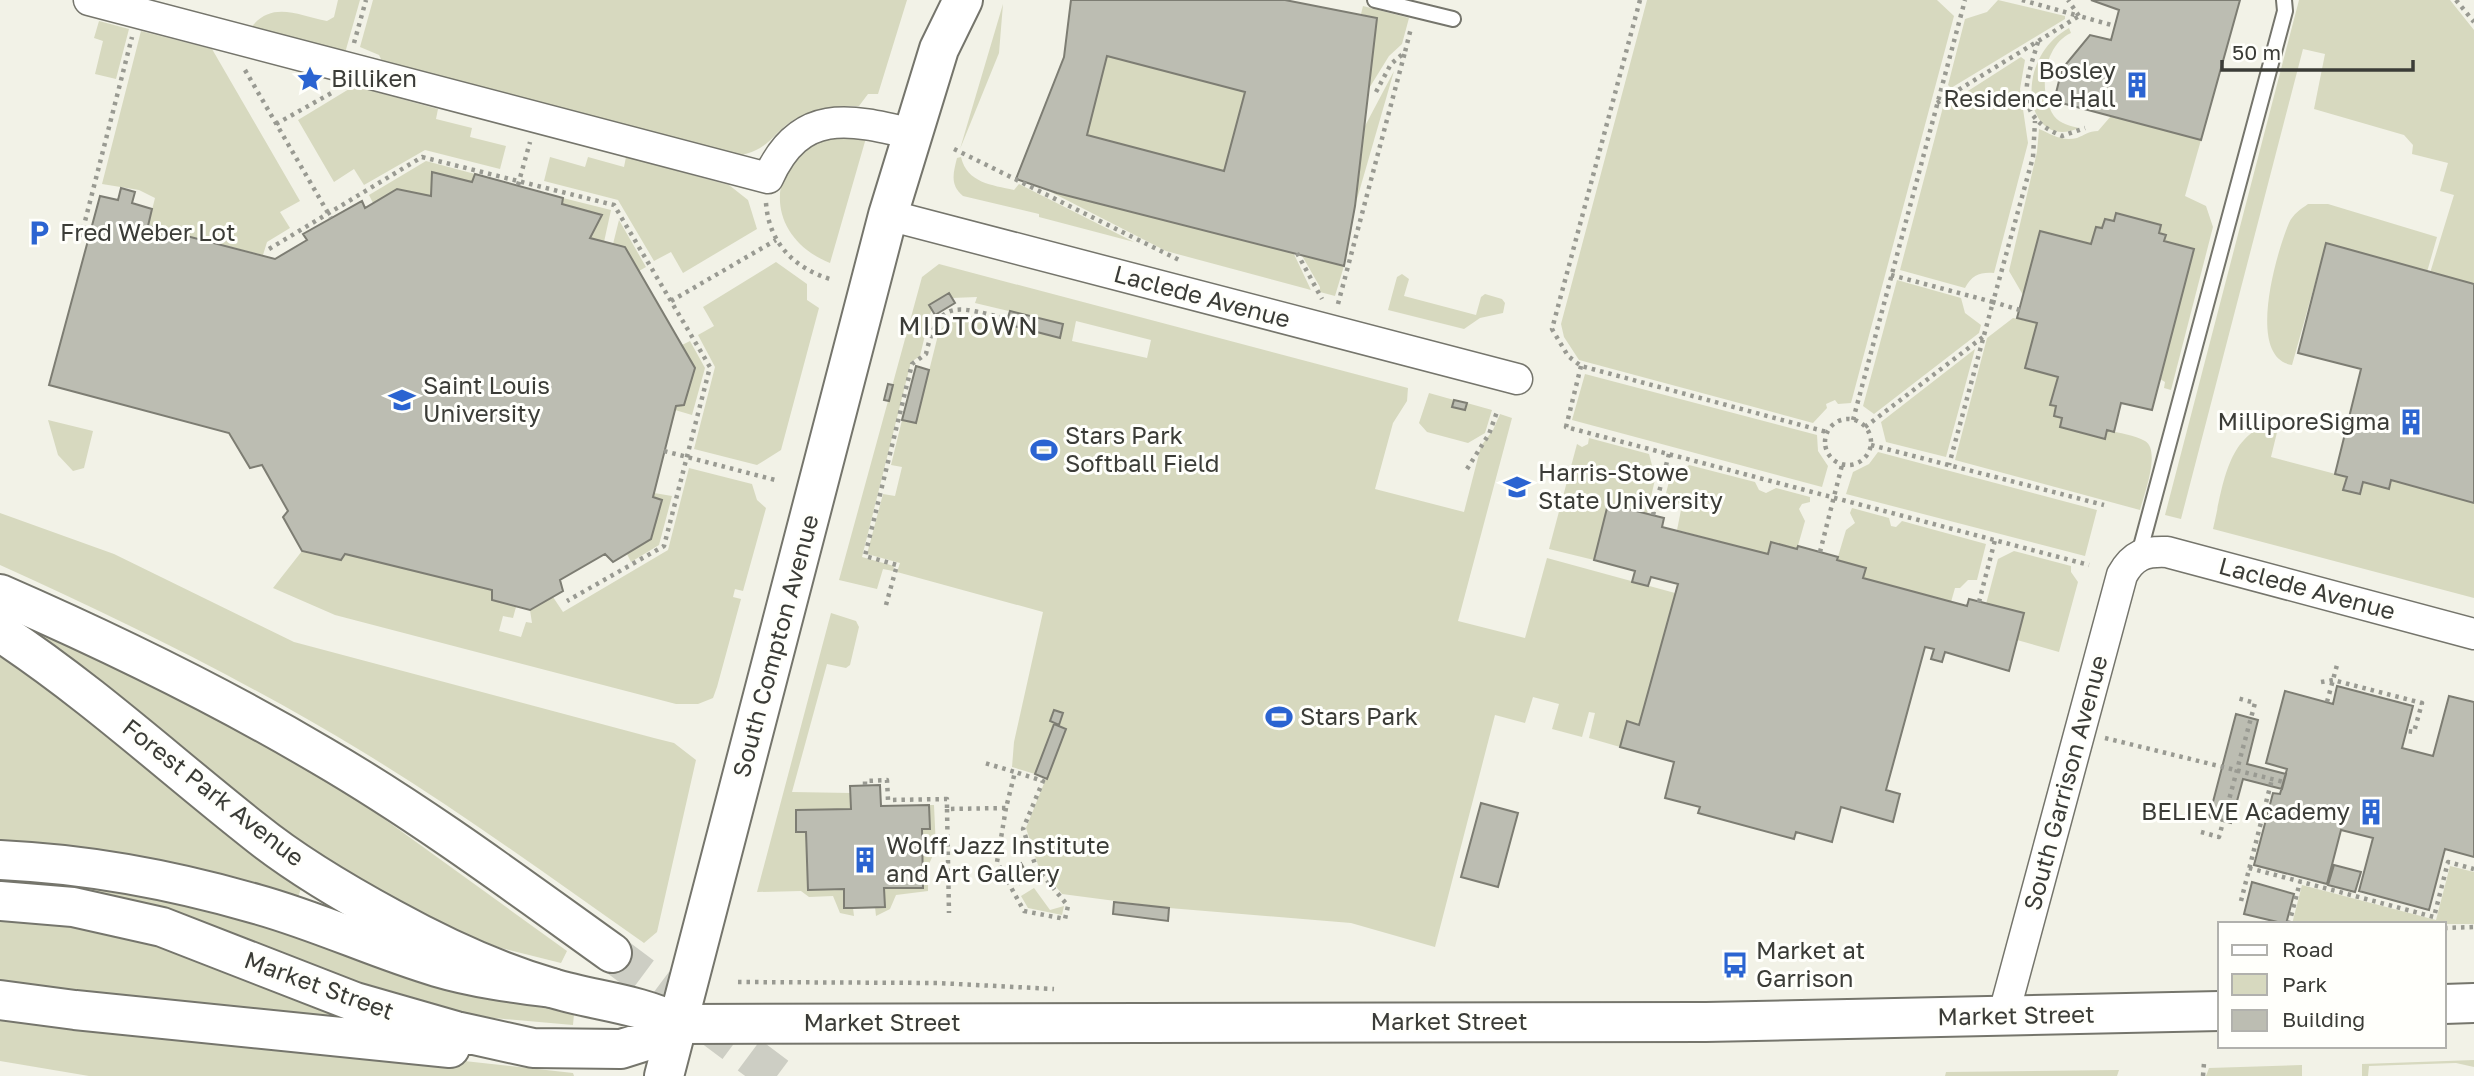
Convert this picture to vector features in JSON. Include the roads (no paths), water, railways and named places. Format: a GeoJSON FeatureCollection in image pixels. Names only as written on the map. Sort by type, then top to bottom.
{"type":"FeatureCollection","features":[{"type":"Feature","properties":{"kind":"main road","name":"South Compton Avenue"},"geometry":{"type":"LineString","coordinates":[[664,1076],[888,215],[939,48],[962,0]]}},
{"type":"Feature","properties":{"kind":"main road"},"geometry":{"type":"LineString","coordinates":[[0,594],[147,662],[324,757],[434,828],[612,953]]}},
{"type":"Feature","properties":{"kind":"main road","name":"Forest Park Avenue"},"geometry":{"type":"LineString","coordinates":[[0,632],[86,693],[255,832],[328,883],[478,961],[552,988]]}},
{"type":"Feature","properties":{"kind":"main road"},"geometry":{"type":"LineString","coordinates":[[0,860],[106,870],[159,880],[298,916],[437,967],[486,979],[552,988]]}},
{"type":"Feature","properties":{"kind":"main road","name":"Market Street"},"geometry":{"type":"LineString","coordinates":[[0,901],[73,907],[162,926],[355,1002],[445,1028],[533,1048],[621,1049],[659,1037],[679,1024]]}},
{"type":"Feature","properties":{"kind":"main road","name":"Market Street"},"geometry":{"type":"LineString","coordinates":[[552,988],[647,1010],[679,1024],[1706,1022],[2218,1011]]}},
{"type":"Feature","properties":{"kind":"main road"},"geometry":{"type":"LineString","coordinates":[[0,1000],[435,1048],[533,1048]]}},
{"type":"Feature","properties":{"kind":"main road"},"geometry":{"type":"LineString","coordinates":[[2446,1004],[2474,1003]]}},
{"type":"Feature","properties":{"kind":"street"},"geometry":{"type":"LineString","coordinates":[[89,0],[768,178],[788,145],[820,125],[852,121],[913,134]]}},
{"type":"Feature","properties":{"kind":"street","name":"Laclede Avenue"},"geometry":{"type":"LineString","coordinates":[[888,215],[1517,379]]}},
{"type":"Feature","properties":{"kind":"street","name":"Laclede Avenue"},"geometry":{"type":"LineString","coordinates":[[2139,554],[2167,552],[2474,634]]}},
{"type":"Feature","properties":{"kind":"street","name":"South Garrison Avenue"},"geometry":{"type":"LineString","coordinates":[[2003,1017],[2122,575],[2129,562],[2139,554]]}},
{"type":"Feature","properties":{"kind":"lane"},"geometry":{"type":"LineString","coordinates":[[1375,0],[1453,19]]}},
{"type":"Feature","properties":{"kind":"lane"},"geometry":{"type":"LineString","coordinates":[[2139,554],[2285,11],[2284,0]]}},
{"type":"Feature","properties":{"kind":"tunnel"},"geometry":{"type":"LineString","coordinates":[[612,953],[777,1076]]}},
{"type":"Feature","properties":{"kind":"place","name":"Billiken"},"geometry":{"type":"Point","coordinates":[310,79]}},
{"type":"Feature","properties":{"kind":"place","name":"Bosley Residence Hall"},"geometry":{"type":"Point","coordinates":[2137,85]}},
{"type":"Feature","properties":{"kind":"place","name":"Fred Weber Lot"},"geometry":{"type":"Point","coordinates":[39,233]}},
{"type":"Feature","properties":{"kind":"place","name":"Saint Louis University"},"geometry":{"type":"Point","coordinates":[402,400]}},
{"type":"Feature","properties":{"kind":"place","name":"MilliporeSigma"},"geometry":{"type":"Point","coordinates":[2411,422]}},
{"type":"Feature","properties":{"kind":"place","name":"Stars Park Softball Field"},"geometry":{"type":"Point","coordinates":[1044,450]}},
{"type":"Feature","properties":{"kind":"place","name":"Harris-Stowe State University"},"geometry":{"type":"Point","coordinates":[1517,487]}},
{"type":"Feature","properties":{"kind":"place","name":"Stars Park"},"geometry":{"type":"Point","coordinates":[1279,717]}},
{"type":"Feature","properties":{"kind":"place","name":"BELIEVE Academy"},"geometry":{"type":"Point","coordinates":[2371,812]}},
{"type":"Feature","properties":{"kind":"place","name":"Wolff Jazz Institute and Art Gallery"},"geometry":{"type":"Point","coordinates":[865,860]}},
{"type":"Feature","properties":{"kind":"place","name":"Market at Garrison"},"geometry":{"type":"Point","coordinates":[1735,965]}},
{"type":"Feature","properties":{"kind":"district","name":"MIDTOWN"},"geometry":{"type":"Point","coordinates":[969,326]}}]}
